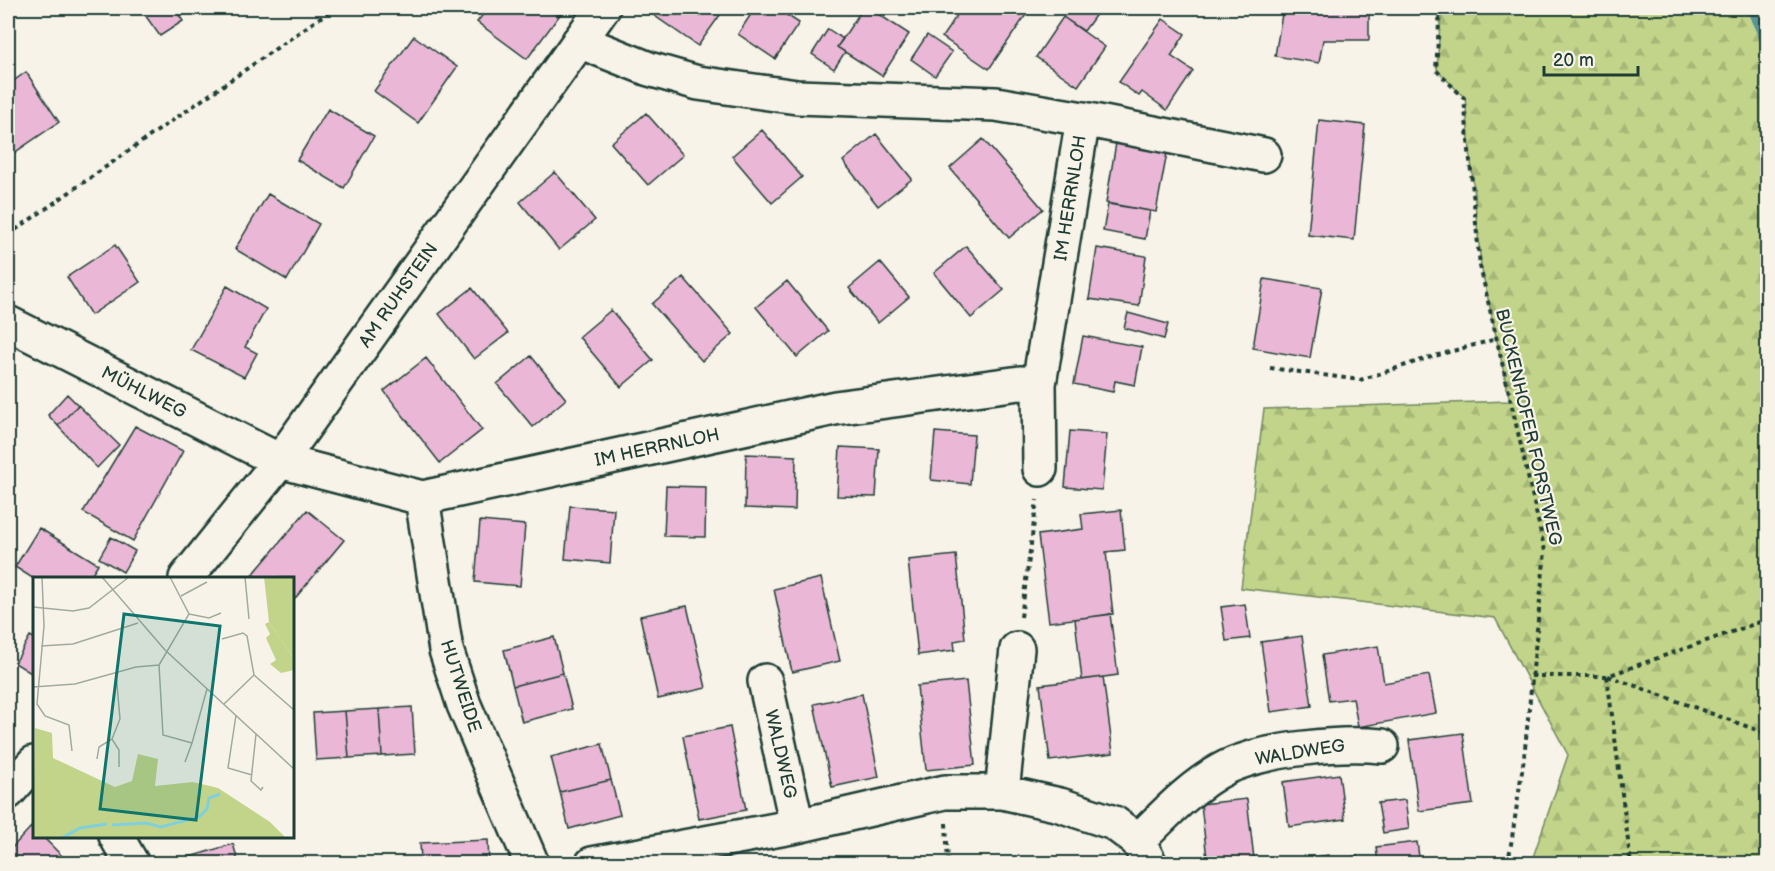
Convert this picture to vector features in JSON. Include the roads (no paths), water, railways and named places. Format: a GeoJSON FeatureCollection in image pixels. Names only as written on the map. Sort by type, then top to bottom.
{"type":"FeatureCollection","features":[{"type":"Feature","properties":{"kind":"street","name":"AM RUHSTEIN"},"geometry":{"type":"LineString","coordinates":[[188,577],[280,461],[603,8]]}},
{"type":"Feature","properties":{"kind":"street","name":"IM HERRNLOH"},"geometry":{"type":"LineString","coordinates":[[579,41],[649,69],[698,83],[797,97],[996,104],[1264,155]]}},
{"type":"Feature","properties":{"kind":"street","name":"IM HERRNLOH"},"geometry":{"type":"LineString","coordinates":[[1040,469],[1039,384],[1083,119]]}},
{"type":"Feature","properties":{"kind":"street","name":"MÜHLWEG"},"geometry":{"type":"LineString","coordinates":[[8,323],[280,461]]}},
{"type":"Feature","properties":{"kind":"street","name":"IM HERRNLOH"},"geometry":{"type":"LineString","coordinates":[[280,461],[422,498],[835,408],[1020,383],[1039,384]]}},
{"type":"Feature","properties":{"kind":"street","name":"HUTWEIDE"},"geometry":{"type":"LineString","coordinates":[[422,498],[446,650],[464,705],[532,864]]}},
{"type":"Feature","properties":{"kind":"street"},"geometry":{"type":"LineString","coordinates":[[1002,792],[1017,649]]}},
{"type":"Feature","properties":{"kind":"street","name":"WALDWEG"},"geometry":{"type":"LineString","coordinates":[[765,681],[797,826]]}},
{"type":"Feature","properties":{"kind":"street","name":"WALDWEG"},"geometry":{"type":"LineString","coordinates":[[592,864],[797,826],[945,792],[1002,792],[1060,805],[1113,823],[1144,852],[1203,782],[1227,767],[1259,756],[1351,743],[1382,746]]}},
{"type":"Feature","properties":{"kind":"street"},"geometry":{"type":"LineString","coordinates":[[8,792],[33,765]]}},
{"type":"Feature","properties":{"kind":"street"},"geometry":{"type":"LineString","coordinates":[[117,838],[132,864]]}},
{"type":"Feature","properties":{"kind":"waterway"},"geometry":{"type":"LineString","coordinates":[[1751,8],[1768,48]]}}]}
